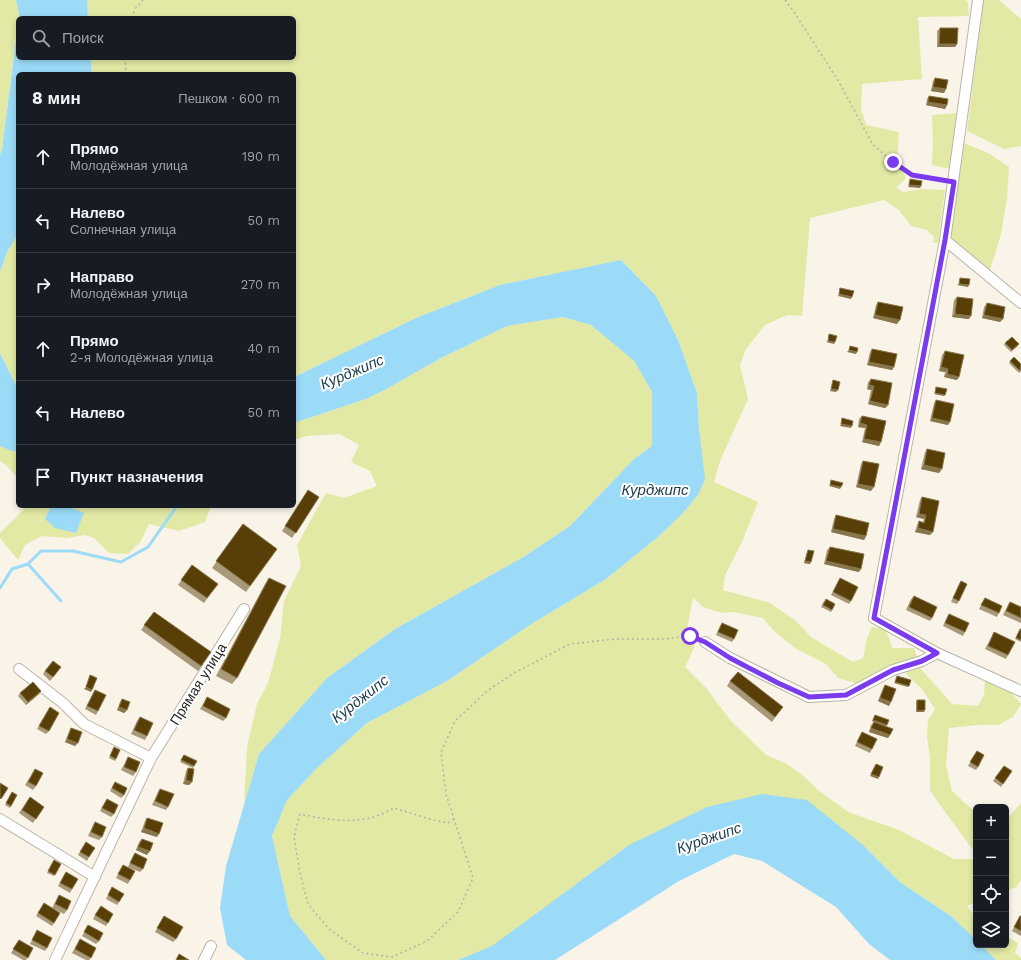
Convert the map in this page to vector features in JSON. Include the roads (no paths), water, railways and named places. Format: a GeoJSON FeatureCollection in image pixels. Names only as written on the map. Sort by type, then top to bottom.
{"type":"FeatureCollection","features":[{"type":"Feature","properties":{"kind":"street"},"geometry":{"type":"LineString","coordinates":[[978,0],[945,240],[874,618],[937,653],[1021,691]]}},
{"type":"Feature","properties":{"kind":"street"},"geometry":{"type":"LineString","coordinates":[[945,240],[1021,303]]}},
{"type":"Feature","properties":{"kind":"street","name":"Прямая улица"},"geometry":{"type":"LineString","coordinates":[[55,960],[151,758],[244,609]]}},
{"type":"Feature","properties":{"kind":"street"},"geometry":{"type":"LineString","coordinates":[[705,642],[730,658],[809,697],[846,695],[893,670],[922,661],[937,653]]}},
{"type":"Feature","properties":{"kind":"street"},"geometry":{"type":"LineString","coordinates":[[19,669],[63,703],[84,724],[151,758]]}},
{"type":"Feature","properties":{"kind":"street"},"geometry":{"type":"LineString","coordinates":[[1,821],[95,877]]}},
{"type":"Feature","properties":{"kind":"street"},"geometry":{"type":"LineString","coordinates":[[204,960],[211,946]]}},
{"type":"Feature","properties":{"kind":"water"},"geometry":{"type":"Polygon","coordinates":[[[16,0],[87,0],[88,16],[19,16],[16,0]]]}},
{"type":"Feature","properties":{"kind":"water"},"geometry":{"type":"Polygon","coordinates":[[[16,39],[16,60],[91,60],[92,72],[16,72],[16,237],[7,252],[0,272],[0,155],[2,150],[16,39]]]}},
{"type":"Feature","properties":{"kind":"water","name":"Курджипс"},"geometry":{"type":"Polygon","coordinates":[[[621,260],[656,296],[678,340],[697,393],[699,429],[705,479],[698,495],[682,514],[659,536],[606,579],[533,623],[447,681],[367,723],[317,768],[287,800],[272,836],[290,916],[326,960],[246,960],[227,945],[220,908],[226,866],[259,754],[327,678],[395,629],[525,556],[570,526],[634,459],[652,446],[652,392],[634,361],[591,325],[563,317],[507,326],[441,358],[366,399],[296,422],[296,376],[416,318],[500,285],[621,260]]]}},
{"type":"Feature","properties":{"kind":"water"},"geometry":{"type":"Polygon","coordinates":[[[0,353],[16,385],[16,452],[0,446],[0,353]]]}},
{"type":"Feature","properties":{"kind":"water"},"geometry":{"type":"Polygon","coordinates":[[[50,508],[72,508],[84,513],[76,533],[55,528],[45,519],[50,508]]]}},
{"type":"Feature","properties":{"kind":"water","name":"Курджипс"},"geometry":{"type":"Polygon","coordinates":[[[762,794],[807,800],[864,846],[901,883],[951,916],[973,937],[973,948],[984,948],[996,960],[890,960],[869,944],[836,907],[762,861],[734,854],[679,881],[555,960],[458,960],[492,946],[629,845],[707,807],[762,794]]]}},
{"type":"Feature","properties":{"kind":"waterway"},"geometry":{"type":"LineString","coordinates":[[28,564],[41,551],[73,551],[121,562],[148,547],[176,508]]}},
{"type":"Feature","properties":{"kind":"waterway"},"geometry":{"type":"LineString","coordinates":[[0,588],[12,569],[28,564],[61,601]]}}]}
